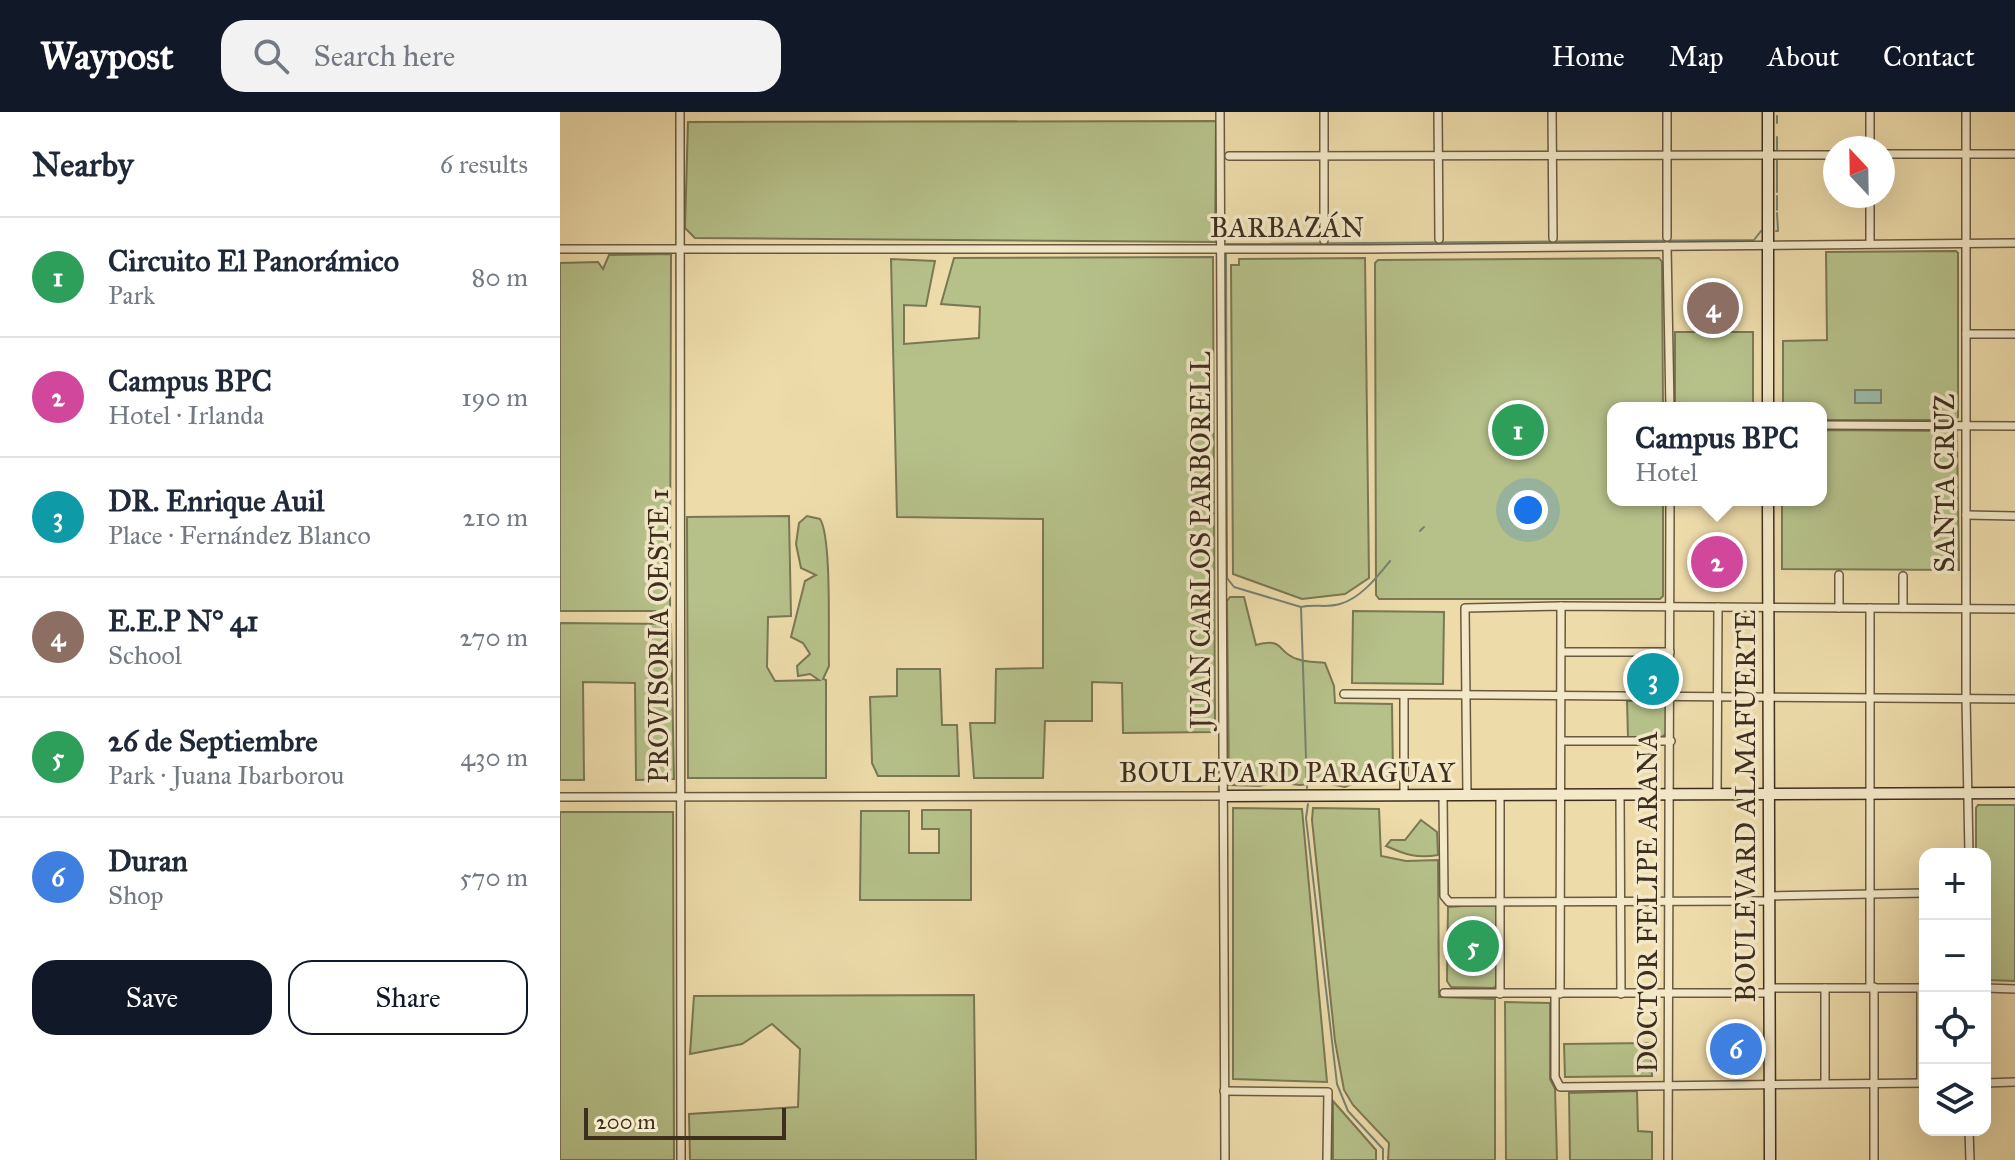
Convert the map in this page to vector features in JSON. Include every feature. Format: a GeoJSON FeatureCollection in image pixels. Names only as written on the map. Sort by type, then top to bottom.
{"type":"FeatureCollection","features":[{"type":"Feature","properties":{"kind":"main road"},"geometry":{"type":"LineString","coordinates":[[1768,112],[1768,402]]}},
{"type":"Feature","properties":{"kind":"main road","name":"BOULEVARD ALMAFUERTE"},"geometry":{"type":"LineString","coordinates":[[1768,506],[1770,1160]]}},
{"type":"Feature","properties":{"kind":"main road","name":"BOULEVARD PARAGUAY"},"geometry":{"type":"LineString","coordinates":[[1224,796],[2015,793]]}},
{"type":"Feature","properties":{"kind":"street","name":"PROVISORIA OESTE 1"},"geometry":{"type":"LineString","coordinates":[[680,112],[681,1160]]}},
{"type":"Feature","properties":{"kind":"street","name":"JUAN CARLOS PARBORELL"},"geometry":{"type":"LineString","coordinates":[[1220,112],[1225,1160]]}},
{"type":"Feature","properties":{"kind":"street"},"geometry":{"type":"LineString","coordinates":[[1324,112],[1324,240]]}},
{"type":"Feature","properties":{"kind":"street"},"geometry":{"type":"LineString","coordinates":[[1438,112],[1439,239]]}},
{"type":"Feature","properties":{"kind":"street"},"geometry":{"type":"LineString","coordinates":[[1552,112],[1553,238]]}},
{"type":"Feature","properties":{"kind":"street"},"geometry":{"type":"LineString","coordinates":[[1667,112],[1670,402]]}},
{"type":"Feature","properties":{"kind":"street"},"geometry":{"type":"LineString","coordinates":[[1870,112],[1870,136]]}},
{"type":"Feature","properties":{"kind":"street","name":"SANTA CRUZ"},"geometry":{"type":"LineString","coordinates":[[1966,112],[1965,609],[1969,848]]}},
{"type":"Feature","properties":{"kind":"street"},"geometry":{"type":"LineString","coordinates":[[1895,154],[2015,154]]}},
{"type":"Feature","properties":{"kind":"street"},"geometry":{"type":"LineString","coordinates":[[1229,156],[1823,155]]}},
{"type":"Feature","properties":{"kind":"street"},"geometry":{"type":"LineString","coordinates":[[1870,208],[1870,243]]}},
{"type":"Feature","properties":{"kind":"street","name":"BARBAZÁN"},"geometry":{"type":"LineString","coordinates":[[560,249],[1221,249],[1667,241],[1767,244],[2015,243]]}},
{"type":"Feature","properties":{"kind":"street"},"geometry":{"type":"LineString","coordinates":[[1966,334],[2015,334]]}},
{"type":"Feature","properties":{"kind":"street"},"geometry":{"type":"LineString","coordinates":[[1827,425],[2015,426]]}},
{"type":"Feature","properties":{"kind":"street","name":"DOCTOR FELIPE ARANA"},"geometry":{"type":"LineString","coordinates":[[1668,1160],[1670,506]]}},
{"type":"Feature","properties":{"kind":"street"},"geometry":{"type":"LineString","coordinates":[[1966,515],[2015,516]]}},
{"type":"Feature","properties":{"kind":"street"},"geometry":{"type":"LineString","coordinates":[[1839,575],[1839,608]]}},
{"type":"Feature","properties":{"kind":"street"},"geometry":{"type":"LineString","coordinates":[[1903,576],[1903,608]]}},
{"type":"Feature","properties":{"kind":"street"},"geometry":{"type":"LineString","coordinates":[[1561,606],[1560,902],[1555,1077],[1560,1087],[1919,1083]]}},
{"type":"Feature","properties":{"kind":"street"},"geometry":{"type":"LineString","coordinates":[[1717,794],[1718,607]]}},
{"type":"Feature","properties":{"kind":"street"},"geometry":{"type":"LineString","coordinates":[[1467,795],[1465,608],[2015,609]]}},
{"type":"Feature","properties":{"kind":"street"},"geometry":{"type":"LineString","coordinates":[[1870,608],[1874,1160]]}},
{"type":"Feature","properties":{"kind":"street"},"geometry":{"type":"LineString","coordinates":[[1562,652],[1670,652]]}},
{"type":"Feature","properties":{"kind":"street"},"geometry":{"type":"LineString","coordinates":[[1344,694],[2015,699]]}},
{"type":"Feature","properties":{"kind":"street"},"geometry":{"type":"LineString","coordinates":[[1404,696],[1404,795]]}},
{"type":"Feature","properties":{"kind":"street"},"geometry":{"type":"LineString","coordinates":[[1562,741],[1671,741]]}},
{"type":"Feature","properties":{"kind":"street"},"geometry":{"type":"LineString","coordinates":[[1443,795],[1446,900],[1620,903],[1919,893]]}},
{"type":"Feature","properties":{"kind":"street"},"geometry":{"type":"LineString","coordinates":[[1500,795],[1500,994]]}},
{"type":"Feature","properties":{"kind":"street"},"geometry":{"type":"LineString","coordinates":[[1620,795],[1621,994]]}},
{"type":"Feature","properties":{"kind":"street","name":"BOULEVARD PARAGUAY"},"geometry":{"type":"LineString","coordinates":[[560,797],[1224,796]]}},
{"type":"Feature","properties":{"kind":"street"},"geometry":{"type":"LineString","coordinates":[[1825,988],[1825,1083]]}},
{"type":"Feature","properties":{"kind":"street"},"geometry":{"type":"LineString","coordinates":[[1444,993],[1621,994],[1919,988]]}},
{"type":"Feature","properties":{"kind":"street"},"geometry":{"type":"LineString","coordinates":[[1991,988],[2015,989]]}},
{"type":"Feature","properties":{"kind":"street"},"geometry":{"type":"LineString","coordinates":[[1923,992],[1923,1064]]}},
{"type":"Feature","properties":{"kind":"street"},"geometry":{"type":"LineString","coordinates":[[1991,1083],[2015,1082]]}},
{"type":"Feature","properties":{"kind":"street"},"geometry":{"type":"LineString","coordinates":[[1224,1091],[1328,1092],[1327,1160]]}},
{"type":"Feature","properties":{"kind":"street"},"geometry":{"type":"LineString","coordinates":[[1969,1136],[1970,1160]]}},
{"type":"Feature","properties":{"kind":"green space"},"geometry":{"type":"Polygon","coordinates":[[[1216,121],[1215,242],[695,238],[685,228],[688,122],[1216,121]]]}},
{"type":"Feature","properties":{"kind":"green space"},"geometry":{"type":"Polygon","coordinates":[[[1826,252],[1958,253],[1958,417],[1955,420],[1827,420],[1827,402],[1783,402],[1783,341],[1827,340],[1826,252]]]}},
{"type":"Feature","properties":{"kind":"green space"},"geometry":{"type":"Polygon","coordinates":[[[671,254],[670,611],[560,611],[560,263],[598,262],[603,269],[609,255],[671,254]]]}},
{"type":"Feature","properties":{"kind":"green space"},"geometry":{"type":"Polygon","coordinates":[[[1213,257],[1215,732],[1123,733],[1122,683],[1092,682],[1092,721],[1045,721],[1043,778],[974,778],[970,723],[995,723],[996,669],[1043,668],[1043,519],[897,517],[891,259],[935,261],[926,306],[904,305],[904,344],[979,338],[980,307],[941,304],[954,258],[1213,257]]]}},
{"type":"Feature","properties":{"kind":"green space"},"geometry":{"type":"Polygon","coordinates":[[[1365,258],[1369,578],[1345,594],[1302,599],[1233,574],[1231,265],[1239,265],[1239,259],[1365,258]]]}},
{"type":"Feature","properties":{"kind":"green space"},"geometry":{"type":"Polygon","coordinates":[[[1659,258],[1662,262],[1663,402],[1607,402],[1607,506],[1663,506],[1663,596],[1660,599],[1379,599],[1376,595],[1375,263],[1378,260],[1659,258]]]}},
{"type":"Feature","properties":{"kind":"green space"},"geometry":{"type":"Polygon","coordinates":[[[1675,332],[1753,332],[1753,402],[1675,402],[1675,332]]]}},
{"type":"Feature","properties":{"kind":"green space"},"geometry":{"type":"Polygon","coordinates":[[[1827,430],[1957,431],[1959,570],[1782,569],[1782,506],[1827,506],[1827,430]]]}},
{"type":"Feature","properties":{"kind":"green space"},"geometry":{"type":"Polygon","coordinates":[[[789,516],[791,616],[768,617],[767,667],[775,681],[819,680],[810,674],[798,676],[797,666],[810,654],[803,643],[791,637],[805,581],[816,575],[801,568],[796,544],[799,523],[807,516],[820,519],[824,529],[829,589],[829,666],[823,679],[826,680],[826,778],[688,778],[687,517],[789,516]]]}},
{"type":"Feature","properties":{"kind":"green space"},"geometry":{"type":"Polygon","coordinates":[[[1230,597],[1244,597],[1256,645],[1276,644],[1297,659],[1325,663],[1334,686],[1335,703],[1392,704],[1393,777],[1366,778],[1345,787],[1325,783],[1299,785],[1278,782],[1259,786],[1229,785],[1227,601],[1230,597]]]}},
{"type":"Feature","properties":{"kind":"green space"},"geometry":{"type":"Polygon","coordinates":[[[1353,611],[1444,612],[1443,684],[1352,683],[1353,611]]]}},
{"type":"Feature","properties":{"kind":"green space"},"geometry":{"type":"Polygon","coordinates":[[[560,623],[671,624],[674,779],[636,780],[635,683],[583,682],[584,780],[560,780],[560,623]]]}},
{"type":"Feature","properties":{"kind":"green space"},"geometry":{"type":"Polygon","coordinates":[[[897,669],[940,669],[942,725],[957,725],[959,776],[878,776],[872,763],[870,697],[897,696],[897,669]]]}},
{"type":"Feature","properties":{"kind":"green space"},"geometry":{"type":"Polygon","coordinates":[[[1661,700],[1666,703],[1666,734],[1661,737],[1628,737],[1627,701],[1661,700]]]}},
{"type":"Feature","properties":{"kind":"green space"},"geometry":{"type":"Polygon","coordinates":[[[1978,805],[2015,805],[2015,981],[1991,980],[1991,848],[1976,848],[1978,805]]]}},
{"type":"Feature","properties":{"kind":"green space"},"geometry":{"type":"Polygon","coordinates":[[[1233,808],[1302,809],[1327,1082],[1233,1079],[1233,808]]]}},
{"type":"Feature","properties":{"kind":"green space"},"geometry":{"type":"Polygon","coordinates":[[[1313,808],[1379,809],[1381,856],[1406,861],[1438,860],[1439,997],[1495,999],[1495,1160],[1388,1160],[1389,1143],[1353,1105],[1344,1090],[1335,1041],[1313,808]]]}},
{"type":"Feature","properties":{"kind":"green space"},"geometry":{"type":"Polygon","coordinates":[[[922,810],[971,810],[971,900],[860,900],[861,811],[909,811],[909,853],[939,853],[939,829],[922,829],[922,810]]]}},
{"type":"Feature","properties":{"kind":"green space"},"geometry":{"type":"Polygon","coordinates":[[[560,812],[673,812],[674,1160],[560,1160],[560,812]]]}},
{"type":"Feature","properties":{"kind":"green space"},"geometry":{"type":"Polygon","coordinates":[[[1421,820],[1437,832],[1438,855],[1411,855],[1386,846],[1391,840],[1405,840],[1421,820]]]}},
{"type":"Feature","properties":{"kind":"green space"},"geometry":{"type":"Polygon","coordinates":[[[1493,904],[1498,907],[1499,984],[1493,988],[1451,987],[1447,981],[1448,907],[1493,904]]]}},
{"type":"Feature","properties":{"kind":"green space"},"geometry":{"type":"Polygon","coordinates":[[[974,995],[976,1160],[690,1160],[689,1114],[798,1107],[800,1049],[772,1024],[742,1044],[690,1054],[694,996],[974,995]]]}},
{"type":"Feature","properties":{"kind":"green space"},"geometry":{"type":"Polygon","coordinates":[[[1505,1002],[1550,1003],[1550,1079],[1555,1089],[1557,1160],[1506,1160],[1505,1002]]]}},
{"type":"Feature","properties":{"kind":"green space"},"geometry":{"type":"Polygon","coordinates":[[[1650,1043],[1652,1076],[1565,1077],[1564,1044],[1650,1043]]]}},
{"type":"Feature","properties":{"kind":"green space"},"geometry":{"type":"Polygon","coordinates":[[[1637,1091],[1638,1131],[1652,1132],[1652,1160],[1570,1160],[1569,1093],[1637,1091]]]}},
{"type":"Feature","properties":{"kind":"green space"},"geometry":{"type":"Polygon","coordinates":[[[1333,1101],[1376,1150],[1376,1160],[1333,1160],[1333,1101]]]}},
{"type":"Feature","properties":{"kind":"shaded area"},"geometry":{"type":"Polygon","coordinates":[[[1855,390],[1881,390],[1881,403],[1855,403],[1855,390]]]}},
{"type":"Feature","properties":{"kind":"waterway"},"geometry":{"type":"LineString","coordinates":[[1777,116],[1777,123]]}},
{"type":"Feature","properties":{"kind":"waterway"},"geometry":{"type":"LineString","coordinates":[[1777,137],[1777,151]]}},
{"type":"Feature","properties":{"kind":"waterway"},"geometry":{"type":"LineString","coordinates":[[1777,159],[1777,192]]}},
{"type":"Feature","properties":{"kind":"waterway"},"geometry":{"type":"LineString","coordinates":[[1777,196],[1777,210]]}},
{"type":"Feature","properties":{"kind":"waterway"},"geometry":{"type":"LineString","coordinates":[[1776,231],[1777,213]]}},
{"type":"Feature","properties":{"kind":"waterway"},"geometry":{"type":"LineString","coordinates":[[1226,244],[1754,240],[1761,231]]}},
{"type":"Feature","properties":{"kind":"waterway"},"geometry":{"type":"LineString","coordinates":[[1226,254],[1227,578],[1234,587],[1301,607]]}},
{"type":"Feature","properties":{"kind":"waterway"},"geometry":{"type":"LineString","coordinates":[[1420,531],[1424,527]]}},
{"type":"Feature","properties":{"kind":"waterway"},"geometry":{"type":"LineString","coordinates":[[1307,788],[1301,607],[1348,601],[1368,586],[1390,561]]}},
{"type":"Feature","properties":{"kind":"waterway"},"geometry":{"type":"LineString","coordinates":[[1308,804],[1306,818],[1337,1084],[1348,1111],[1383,1149],[1383,1160]]}},
{"type":"Feature","properties":{"kind":"place","name":"E.E.P N° 41"},"geometry":{"type":"Point","coordinates":[1713,308]}},
{"type":"Feature","properties":{"kind":"place","name":"Circuito El Panorámico"},"geometry":{"type":"Point","coordinates":[1518,430]}},
{"type":"Feature","properties":{"kind":"place","name":"Campus BPC"},"geometry":{"type":"Point","coordinates":[1717,562]}},
{"type":"Feature","properties":{"kind":"place","name":"DR. Enrique Auil"},"geometry":{"type":"Point","coordinates":[1653,679]}},
{"type":"Feature","properties":{"kind":"place","name":"26 de Septiembre"},"geometry":{"type":"Point","coordinates":[1473,946]}},
{"type":"Feature","properties":{"kind":"place","name":"Duran"},"geometry":{"type":"Point","coordinates":[1736,1049]}}]}
